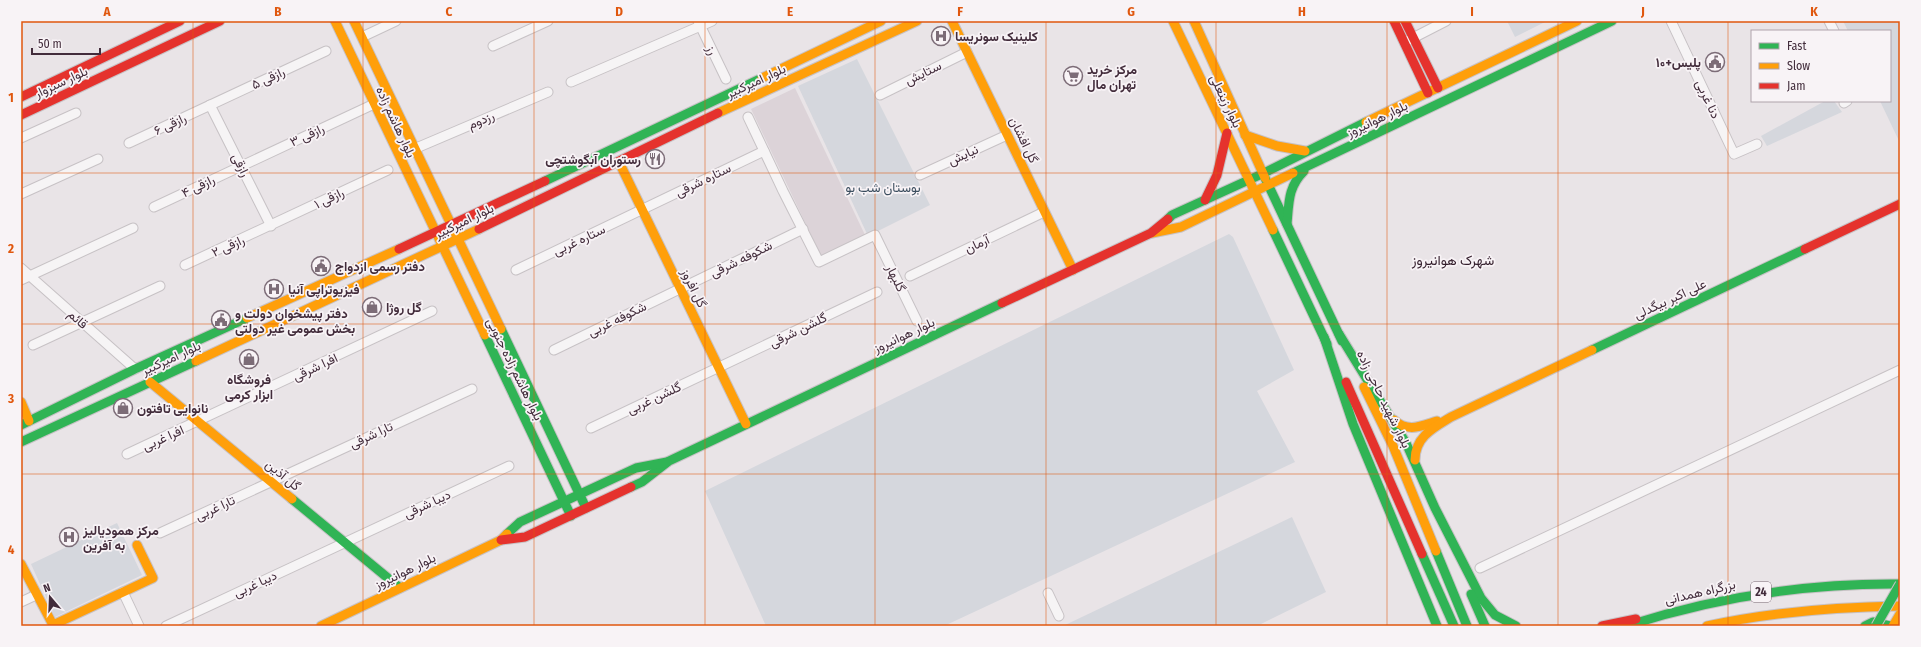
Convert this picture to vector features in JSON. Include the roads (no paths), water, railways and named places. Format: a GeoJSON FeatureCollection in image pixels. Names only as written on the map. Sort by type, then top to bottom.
{"type":"FeatureCollection","features":[{"type":"Feature","properties":{"kind":"main road","name":"بلوار سبزوار"},"geometry":{"type":"LineString","coordinates":[[21,96],[180,21]]}},
{"type":"Feature","properties":{"kind":"main road","name":"بلوار سبزوار"},"geometry":{"type":"LineString","coordinates":[[21,115],[220,21]]}},
{"type":"Feature","properties":{"kind":"main road","name":"بلوار هاشم زاده"},"geometry":{"type":"LineString","coordinates":[[335,21],[435,233]]}},
{"type":"Feature","properties":{"kind":"main road","name":"بلوار هاشم زاده"},"geometry":{"type":"LineString","coordinates":[[354,21],[458,239]]}},
{"type":"Feature","properties":{"kind":"main road","name":"بلوار امیرکبیر"},"geometry":{"type":"LineString","coordinates":[[25,423],[134,369],[451,226],[881,21]]}},
{"type":"Feature","properties":{"kind":"main road","name":"بلوار امیرکبیر"},"geometry":{"type":"LineString","coordinates":[[21,442],[441,247],[741,102],[917,21]]}},
{"type":"Feature","properties":{"kind":"main road","name":"گل افشان"},"geometry":{"type":"LineString","coordinates":[[952,21],[1073,270]]}},
{"type":"Feature","properties":{"kind":"main road","name":"بلوار زینعلی"},"geometry":{"type":"LineString","coordinates":[[1173,21],[1255,193]]}},
{"type":"Feature","properties":{"kind":"main road","name":"بلوار زینعلی"},"geometry":{"type":"LineString","coordinates":[[1194,21],[1269,186]]}},
{"type":"Feature","properties":{"kind":"main road"},"geometry":{"type":"LineString","coordinates":[[1394,21],[1428,93]]}},
{"type":"Feature","properties":{"kind":"main road"},"geometry":{"type":"LineString","coordinates":[[1405,21],[1438,88]]}},
{"type":"Feature","properties":{"kind":"main road","name":"بلوار هوانیروز"},"geometry":{"type":"LineString","coordinates":[[321,626],[501,540],[525,536],[642,482],[669,461],[1151,233],[1172,215],[1264,173],[1305,151],[1577,21]]}},
{"type":"Feature","properties":{"kind":"main road","name":"بلوار هوانیروز"},"geometry":{"type":"LineString","coordinates":[[1151,233],[1181,228],[1612,21]]}},
{"type":"Feature","properties":{"kind":"main road"},"geometry":{"type":"LineString","coordinates":[[1206,200],[1216,180],[1222,160],[1227,132]]}},
{"type":"Feature","properties":{"kind":"main road"},"geometry":{"type":"LineString","coordinates":[[1245,135],[1277,146],[1305,151]]}},
{"type":"Feature","properties":{"kind":"main road","name":"گل افروز"},"geometry":{"type":"LineString","coordinates":[[619,162],[746,424]]}},
{"type":"Feature","properties":{"kind":"main road"},"geometry":{"type":"LineString","coordinates":[[1286,225],[1289,199],[1295,180],[1308,167]]}},
{"type":"Feature","properties":{"kind":"main road","name":"بلوار شهید حاجی زاده"},"geometry":{"type":"LineString","coordinates":[[1269,186],[1286,225],[1393,446],[1467,626]]}},
{"type":"Feature","properties":{"kind":"main road","name":"بلوار شهید حاجی زاده"},"geometry":{"type":"LineString","coordinates":[[1255,193],[1368,430],[1454,626]]}},
{"type":"Feature","properties":{"kind":"main road","name":"علی اکبر بیگدلی"},"geometry":{"type":"LineString","coordinates":[[1415,464],[1414,452],[1416,443],[1423,435],[1451,417],[1900,204]]}},
{"type":"Feature","properties":{"kind":"main road","name":"بلوار هاشم زاده جنوبی"},"geometry":{"type":"LineString","coordinates":[[435,233],[571,516]]}},
{"type":"Feature","properties":{"kind":"main road","name":"بلوار هاشم زاده جنوبی"},"geometry":{"type":"LineString","coordinates":[[458,239],[586,508]]}},
{"type":"Feature","properties":{"kind":"main road"},"geometry":{"type":"LineString","coordinates":[[1338,334],[1406,443],[1485,626]]}},
{"type":"Feature","properties":{"kind":"main road"},"geometry":{"type":"LineString","coordinates":[[1324,337],[1353,424],[1437,624]]}},
{"type":"Feature","properties":{"kind":"main road","name":"گل آذین"},"geometry":{"type":"LineString","coordinates":[[150,382],[400,588]]}},
{"type":"Feature","properties":{"kind":"main road"},"geometry":{"type":"LineString","coordinates":[[21,402],[25,423]]}},
{"type":"Feature","properties":{"kind":"main road","name":"علی اکبر بیگدلی"},"geometry":{"type":"LineString","coordinates":[[1388,413],[1402,428],[1409,429],[1451,417]]}},
{"type":"Feature","properties":{"kind":"main road","name":"بلوار هوانیروز"},"geometry":{"type":"LineString","coordinates":[[501,540],[520,522],[564,500],[636,468],[669,461]]}},
{"type":"Feature","properties":{"kind":"main road"},"geometry":{"type":"LineString","coordinates":[[1435,508],[1481,598],[1495,615],[1516,626]]}},
{"type":"Feature","properties":{"kind":"main road"},"geometry":{"type":"LineString","coordinates":[[21,564],[53,625],[153,578],[137,545]]}},
{"type":"Feature","properties":{"kind":"main road","name":"بزرگراه همدانی"},"geometry":{"type":"LineString","coordinates":[[1626,626],[1665,613],[1761,592],[1872,583],[1900,584]]}},
{"type":"Feature","properties":{"kind":"main road"},"geometry":{"type":"LineString","coordinates":[[1876,626],[1900,584]]}},
{"type":"Feature","properties":{"kind":"main road","name":"24"},"geometry":{"type":"LineString","coordinates":[[1707,626],[1789,612],[1874,606],[1900,606]]}},
{"type":"Feature","properties":{"kind":"main road"},"geometry":{"type":"LineString","coordinates":[[1602,626],[1665,613]]}},
{"type":"Feature","properties":{"kind":"main road"},"geometry":{"type":"LineString","coordinates":[[1893,626],[1900,614]]}},
{"type":"Feature","properties":{"kind":"main road"},"geometry":{"type":"LineString","coordinates":[[1865,626],[1873,622],[1890,626]]}},
{"type":"Feature","properties":{"kind":"street"},"geometry":{"type":"LineString","coordinates":[[362,38],[396,21]]}},
{"type":"Feature","properties":{"kind":"street"},"geometry":{"type":"LineString","coordinates":[[493,46],[548,21]]}},
{"type":"Feature","properties":{"kind":"street"},"geometry":{"type":"LineString","coordinates":[[571,82],[699,24],[712,21]]}},
{"type":"Feature","properties":{"kind":"street"},"geometry":{"type":"LineString","coordinates":[[1404,42],[1446,21]]}},
{"type":"Feature","properties":{"kind":"street","name":"دنا غربی"},"geometry":{"type":"LineString","coordinates":[[1671,21],[1734,154],[1757,144]]}},
{"type":"Feature","properties":{"kind":"street","name":"رز"},"geometry":{"type":"LineString","coordinates":[[699,24],[726,79]]}},
{"type":"Feature","properties":{"kind":"street","name":"رازقی ۵"},"geometry":{"type":"LineString","coordinates":[[210,105],[326,51]]}},
{"type":"Feature","properties":{"kind":"street","name":"ستایش"},"geometry":{"type":"LineString","coordinates":[[880,94],[967,52]]}},
{"type":"Feature","properties":{"kind":"street","name":"رزدوم"},"geometry":{"type":"LineString","coordinates":[[414,149],[548,92]]}},
{"type":"Feature","properties":{"kind":"street","name":"رازقی ۳"},"geometry":{"type":"LineString","coordinates":[[241,165],[374,104]]}},
{"type":"Feature","properties":{"kind":"street","name":"رازقی ۶"},"geometry":{"type":"LineString","coordinates":[[129,144],[210,105]]}},
{"type":"Feature","properties":{"kind":"street","name":"رازقی"},"geometry":{"type":"LineString","coordinates":[[210,105],[271,226]]}},
{"type":"Feature","properties":{"kind":"street"},"geometry":{"type":"LineString","coordinates":[[21,138],[76,113]]}},
{"type":"Feature","properties":{"kind":"street"},"geometry":{"type":"LineString","coordinates":[[748,117],[803,230]]}},
{"type":"Feature","properties":{"kind":"street","name":"نیایش"},"geometry":{"type":"LineString","coordinates":[[920,175],[1007,135]]}},
{"type":"Feature","properties":{"kind":"street","name":"ستاره شرقی"},"geometry":{"type":"LineString","coordinates":[[642,210],[764,151]]}},
{"type":"Feature","properties":{"kind":"street"},"geometry":{"type":"LineString","coordinates":[[21,194],[98,159]]}},
{"type":"Feature","properties":{"kind":"street","name":"رازقی ۴"},"geometry":{"type":"LineString","coordinates":[[154,207],[241,165]]}},
{"type":"Feature","properties":{"kind":"street","name":"رازقی ۱"},"geometry":{"type":"LineString","coordinates":[[271,226],[388,170]]}},
{"type":"Feature","properties":{"kind":"street","name":"ستاره غربی"},"geometry":{"type":"LineString","coordinates":[[516,270],[642,210]]}},
{"type":"Feature","properties":{"kind":"street","name":"آرمان"},"geometry":{"type":"LineString","coordinates":[[910,276],[1044,212]]}},
{"type":"Feature","properties":{"kind":"street","name":"رازقی ۲"},"geometry":{"type":"LineString","coordinates":[[185,266],[271,226]]}},
{"type":"Feature","properties":{"kind":"street"},"geometry":{"type":"LineString","coordinates":[[21,280],[133,228]]}},
{"type":"Feature","properties":{"kind":"street","name":"گلبهار"},"geometry":{"type":"LineString","coordinates":[[803,230],[819,262],[875,235],[917,321]]}},
{"type":"Feature","properties":{"kind":"street","name":"شکوفه شرقی"},"geometry":{"type":"LineString","coordinates":[[680,289],[803,230]]}},
{"type":"Feature","properties":{"kind":"street","name":"قائم"},"geometry":{"type":"LineString","coordinates":[[21,268],[134,369]]}},
{"type":"Feature","properties":{"kind":"street"},"geometry":{"type":"LineString","coordinates":[[33,345],[160,286]]}},
{"type":"Feature","properties":{"kind":"street","name":"شکوفه غربی"},"geometry":{"type":"LineString","coordinates":[[554,350],[680,289]]}},
{"type":"Feature","properties":{"kind":"street","name":"گلشن شرقی"},"geometry":{"type":"LineString","coordinates":[[718,368],[877,292]]}},
{"type":"Feature","properties":{"kind":"street","name":"افرا شرقی"},"geometry":{"type":"LineString","coordinates":[[198,422],[432,311]]}},
{"type":"Feature","properties":{"kind":"street","name":"گلشن غربی"},"geometry":{"type":"LineString","coordinates":[[591,428],[718,368]]}},
{"type":"Feature","properties":{"kind":"street"},"geometry":{"type":"LineString","coordinates":[[1480,568],[1900,370]]}},
{"type":"Feature","properties":{"kind":"street","name":"تارا شرقی"},"geometry":{"type":"LineString","coordinates":[[271,482],[472,388]]}},
{"type":"Feature","properties":{"kind":"street","name":"افرا غربی"},"geometry":{"type":"LineString","coordinates":[[127,454],[198,422]]}},
{"type":"Feature","properties":{"kind":"street","name":"دیبا شرقی"},"geometry":{"type":"LineString","coordinates":[[345,543],[509,466]]}},
{"type":"Feature","properties":{"kind":"street","name":"تارا غربی"},"geometry":{"type":"LineString","coordinates":[[160,533],[271,482]]}},
{"type":"Feature","properties":{"kind":"street","name":"دیبا غربی"},"geometry":{"type":"LineString","coordinates":[[166,626],[345,543]]}},
{"type":"Feature","properties":{"kind":"street"},"geometry":{"type":"LineString","coordinates":[[123,592],[139,626]]}},
{"type":"Feature","properties":{"kind":"street"},"geometry":{"type":"LineString","coordinates":[[1048,593],[1059,616]]}},
{"type":"Feature","properties":{"kind":"street"},"geometry":{"type":"LineString","coordinates":[[21,602],[36,595]]}},
{"type":"Feature","properties":{"kind":"place","name":"کلینیک سونریسا"},"geometry":{"type":"Point","coordinates":[941,36]}},
{"type":"Feature","properties":{"kind":"place","name":"پلیس+۱۰"},"geometry":{"type":"Point","coordinates":[1715,62]}},
{"type":"Feature","properties":{"kind":"place","name":"مرکز خرید تهران مال"},"geometry":{"type":"Point","coordinates":[1073,76]}},
{"type":"Feature","properties":{"kind":"place","name":"رستوران آبگوشتچی"},"geometry":{"type":"Point","coordinates":[655,159]}},
{"type":"Feature","properties":{"kind":"place","name":"دفتر رسمی ازدواج"},"geometry":{"type":"Point","coordinates":[321,266]}},
{"type":"Feature","properties":{"kind":"place","name":"فیزیوتراپی آنیا"},"geometry":{"type":"Point","coordinates":[274,289]}},
{"type":"Feature","properties":{"kind":"place","name":"گل روژا"},"geometry":{"type":"Point","coordinates":[372,307]}},
{"type":"Feature","properties":{"kind":"place","name":"دفتر پیشخوان دولت و بخش عمومی غیر دولتی"},"geometry":{"type":"Point","coordinates":[221,320]}},
{"type":"Feature","properties":{"kind":"place","name":"فروشگاه ابزار کرمی"},"geometry":{"type":"Point","coordinates":[249,359]}},
{"type":"Feature","properties":{"kind":"place","name":"نانوایی تافتون"},"geometry":{"type":"Point","coordinates":[123,408]}},
{"type":"Feature","properties":{"kind":"place","name":"مرکز همودیالیز به آفرین"},"geometry":{"type":"Point","coordinates":[69,537]}},
{"type":"Feature","properties":{"kind":"district","name":"شهرک هوانیروز"},"geometry":{"type":"Point","coordinates":[1453,260]}},
{"type":"Feature","properties":{"kind":"park label","name":"بوستان شب بو"},"geometry":{"type":"Point","coordinates":[883,187]}}]}
